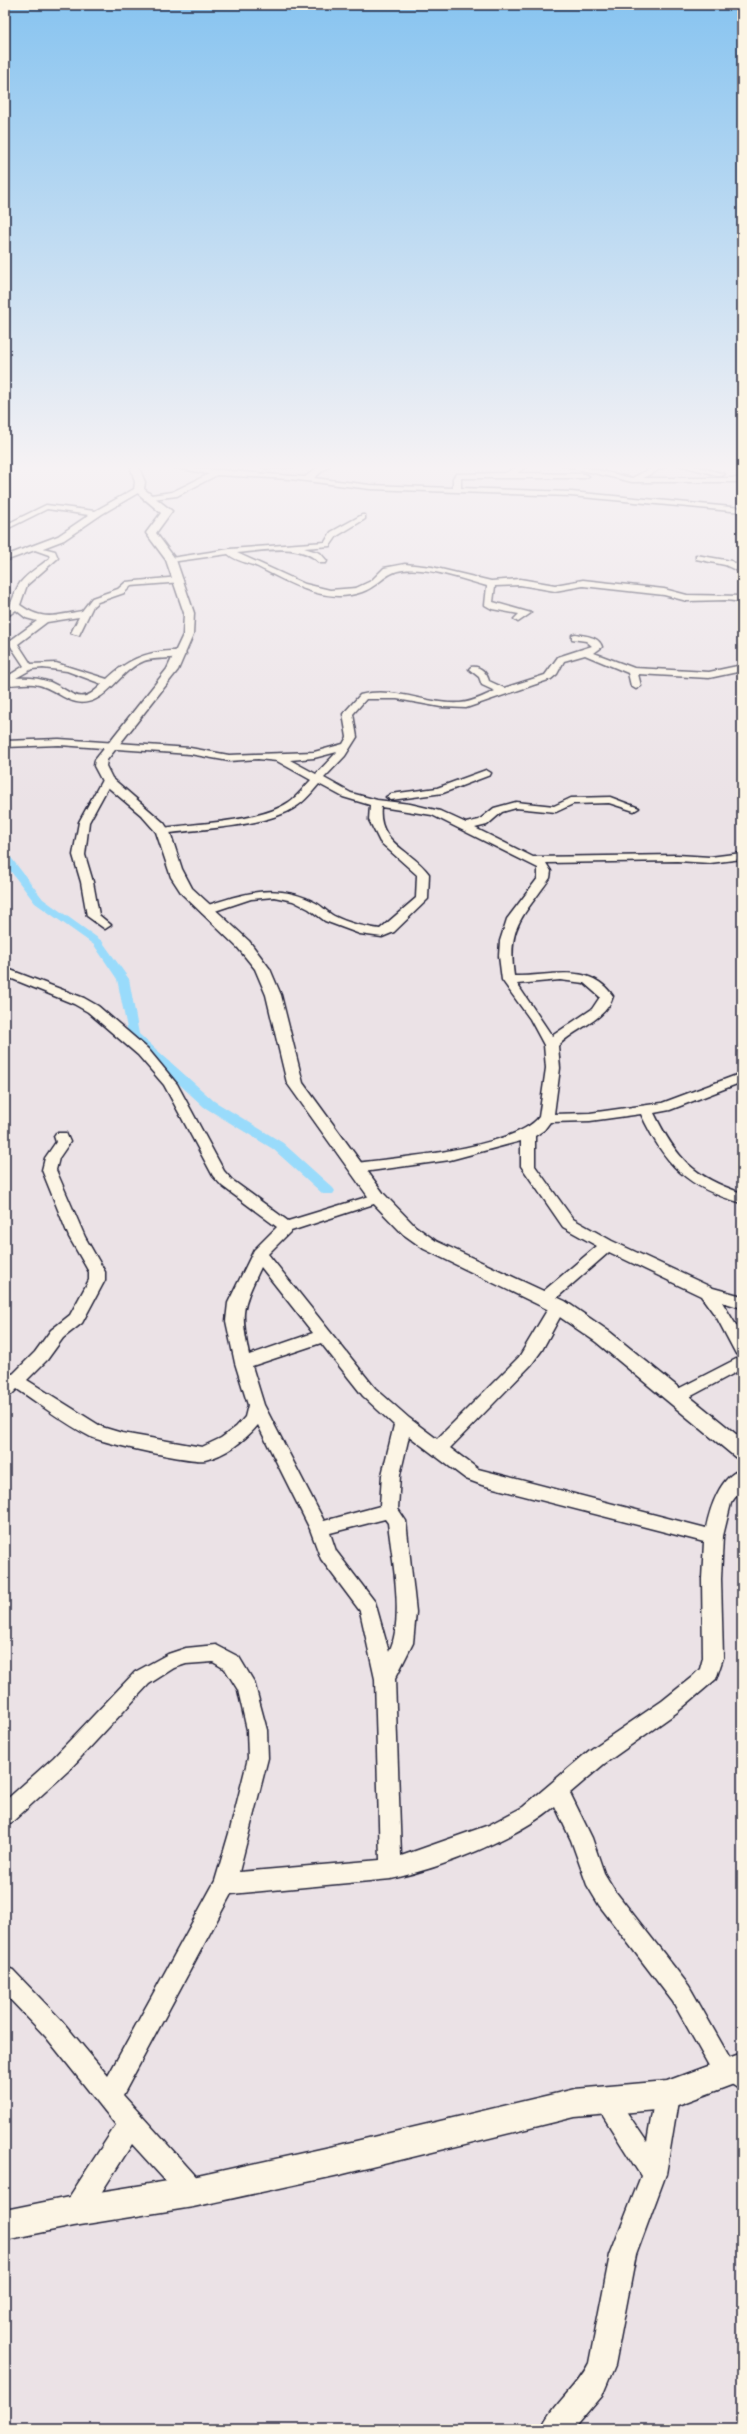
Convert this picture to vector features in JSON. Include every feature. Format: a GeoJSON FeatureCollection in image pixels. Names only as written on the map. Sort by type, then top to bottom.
{"type":"FeatureCollection","features":[{"type":"Feature","properties":{"kind":"street"},"geometry":{"type":"LineString","coordinates":[[5,615],[16,606],[18,594],[27,579]]}},
{"type":"Feature","properties":{"kind":"street"},"geometry":{"type":"LineString","coordinates":[[284,579],[326,593],[342,593],[359,590],[380,579]]}},
{"type":"Feature","properties":{"kind":"street"},"geometry":{"type":"LineString","coordinates":[[470,579],[491,584],[520,582],[555,588],[583,583],[664,592],[687,598],[726,597],[742,599]]}},
{"type":"Feature","properties":{"kind":"street"},"geometry":{"type":"LineString","coordinates":[[76,632],[85,613],[95,600],[121,591],[129,584],[178,580],[182,597],[189,613],[188,635],[181,654],[141,711],[101,760],[100,766],[108,780],[162,831],[180,882],[206,910],[257,959],[269,982],[278,1010],[288,1066],[295,1083],[378,1198],[409,1230],[430,1245],[552,1302],[603,1337],[678,1396],[742,1450]]}},
{"type":"Feature","properties":{"kind":"street"},"geometry":{"type":"LineString","coordinates":[[491,584],[491,596],[488,603],[527,613],[518,619]]}},
{"type":"Feature","properties":{"kind":"street"},"geometry":{"type":"LineString","coordinates":[[16,606],[29,616],[44,620]]}},
{"type":"Feature","properties":{"kind":"street"},"geometry":{"type":"LineString","coordinates":[[29,667],[9,642],[44,620],[85,613]]}},
{"type":"Feature","properties":{"kind":"street"},"geometry":{"type":"LineString","coordinates":[[162,831],[249,819],[280,811],[304,796],[317,779],[340,757],[347,746],[352,731],[347,719],[348,712],[363,697],[400,695],[459,706],[489,699],[503,691],[548,677],[554,672],[555,665],[560,658],[587,652],[598,645],[589,639],[575,637]]}},
{"type":"Feature","properties":{"kind":"street"},"geometry":{"type":"LineString","coordinates":[[587,652],[592,657],[614,662],[632,671],[709,675],[742,668]]}},
{"type":"Feature","properties":{"kind":"street"},"geometry":{"type":"LineString","coordinates":[[6,683],[35,681],[52,686],[72,699],[79,700],[98,694],[108,683],[144,656],[181,654]]}},
{"type":"Feature","properties":{"kind":"street"},"geometry":{"type":"LineString","coordinates":[[6,683],[14,674],[29,667],[38,665],[61,666],[108,683]]}},
{"type":"Feature","properties":{"kind":"street"},"geometry":{"type":"LineString","coordinates":[[474,669],[483,676],[485,683],[503,691]]}},
{"type":"Feature","properties":{"kind":"street"},"geometry":{"type":"LineString","coordinates":[[632,671],[636,686]]}},
{"type":"Feature","properties":{"kind":"street"},"geometry":{"type":"LineString","coordinates":[[5,744],[59,742],[112,745],[190,751],[229,758],[258,756],[279,758],[314,755],[347,746]]}},
{"type":"Feature","properties":{"kind":"street"},"geometry":{"type":"LineString","coordinates":[[279,758],[347,795],[376,803],[421,809],[464,827],[506,850],[531,860],[542,866],[545,871],[544,878],[513,919],[506,941],[505,956],[508,980],[536,1019],[551,1045],[553,1068],[546,1118],[539,1127],[528,1134],[450,1155],[356,1168]]}},
{"type":"Feature","properties":{"kind":"street"},"geometry":{"type":"LineString","coordinates":[[361,799],[411,796],[440,791],[486,773]]}},
{"type":"Feature","properties":{"kind":"street"},"geometry":{"type":"LineString","coordinates":[[105,926],[93,916],[87,882],[79,855],[84,822],[108,780]]}},
{"type":"Feature","properties":{"kind":"street"},"geometry":{"type":"LineString","coordinates":[[464,827],[483,823],[498,810],[516,805],[556,809],[571,801],[610,800],[634,808]]}},
{"type":"Feature","properties":{"kind":"street"},"geometry":{"type":"LineString","coordinates":[[206,910],[249,896],[274,893],[297,899],[313,906],[329,918],[364,931],[382,933],[390,929],[422,899],[423,874],[386,842],[374,820],[376,803]]}},
{"type":"Feature","properties":{"kind":"street"},"geometry":{"type":"LineString","coordinates":[[531,860],[677,858],[710,860],[742,856]]}},
{"type":"Feature","properties":{"kind":"street"},"geometry":{"type":"LineString","coordinates":[[5,972],[79,1001],[104,1016],[157,1067],[170,1084],[218,1173],[227,1183],[286,1227]]}},
{"type":"Feature","properties":{"kind":"street"},"geometry":{"type":"LineString","coordinates":[[508,980],[523,981],[566,976],[579,977],[588,980],[607,996],[606,1003],[600,1010],[565,1031],[551,1045]]}},
{"type":"Feature","properties":{"kind":"street"},"geometry":{"type":"LineString","coordinates":[[546,1118],[590,1117],[646,1111],[677,1104],[742,1077]]}},
{"type":"Feature","properties":{"kind":"street"},"geometry":{"type":"LineString","coordinates":[[646,1111],[662,1146],[687,1174],[716,1188],[742,1198]]}},
{"type":"Feature","properties":{"kind":"street"},"geometry":{"type":"LineString","coordinates":[[528,1134],[528,1166],[564,1219],[574,1227],[607,1245],[707,1292],[742,1302]]}},
{"type":"Feature","properties":{"kind":"street"},"geometry":{"type":"LineString","coordinates":[[61,1136],[63,1142],[52,1158],[49,1170],[77,1237],[97,1272],[97,1280],[76,1319],[57,1334],[42,1356],[8,1383],[96,1432],[122,1440],[203,1454],[227,1443],[242,1432],[253,1420],[256,1405]]}},
{"type":"Feature","properties":{"kind":"street"},"geometry":{"type":"LineString","coordinates":[[378,1198],[286,1227],[259,1254],[236,1303],[234,1321],[243,1363],[256,1405],[319,1529],[328,1554],[361,1594],[370,1611],[385,1679],[391,1869]]}},
{"type":"Feature","properties":{"kind":"street"},"geometry":{"type":"LineString","coordinates":[[438,1449],[525,1361],[536,1346],[552,1302],[607,1245]]}},
{"type":"Feature","properties":{"kind":"street"},"geometry":{"type":"LineString","coordinates":[[259,1254],[322,1336],[369,1392],[403,1423],[472,1474],[488,1480],[713,1537]]}},
{"type":"Feature","properties":{"kind":"street"},"geometry":{"type":"LineString","coordinates":[[707,1292],[724,1316],[742,1350]]}},
{"type":"Feature","properties":{"kind":"street"},"geometry":{"type":"LineString","coordinates":[[243,1363],[322,1336]]}},
{"type":"Feature","properties":{"kind":"street"},"geometry":{"type":"LineString","coordinates":[[678,1396],[742,1362]]}},
{"type":"Feature","properties":{"kind":"street"},"geometry":{"type":"LineString","coordinates":[[385,1679],[403,1643],[406,1612],[396,1521],[389,1511],[391,1475],[403,1423]]}},
{"type":"Feature","properties":{"kind":"street"},"geometry":{"type":"LineString","coordinates":[[225,1884],[391,1869],[413,1864],[512,1825],[558,1791],[598,1757],[669,1707],[709,1673],[713,1658],[713,1537],[722,1504],[733,1486],[742,1476]]}},
{"type":"Feature","properties":{"kind":"street"},"geometry":{"type":"LineString","coordinates":[[319,1529],[389,1511]]}},
{"type":"Feature","properties":{"kind":"street"},"geometry":{"type":"LineString","coordinates":[[5,1815],[61,1764],[142,1678],[168,1662],[186,1656],[216,1653],[232,1663],[246,1688],[257,1730],[258,1758],[241,1830],[225,1884],[110,2096]]}},
{"type":"Feature","properties":{"kind":"street"},"geometry":{"type":"LineString","coordinates":[[558,1791],[581,1838],[596,1878],[607,1898],[681,1994],[725,2072],[740,2072]]}},
{"type":"Feature","properties":{"kind":"street"},"geometry":{"type":"LineString","coordinates":[[5,1978],[54,2029],[110,2096],[131,2124],[193,2192]]}},
{"type":"Feature","properties":{"kind":"street"},"geometry":{"type":"LineString","coordinates":[[5,2225],[74,2211],[193,2192],[339,2160],[520,2114],[575,2103],[667,2095],[740,2072]]}},
{"type":"Feature","properties":{"kind":"street"},"geometry":{"type":"LineString","coordinates":[[556,2429],[592,2386],[602,2365],[623,2255],[654,2174],[667,2095]]}},
{"type":"Feature","properties":{"kind":"street"},"geometry":{"type":"LineString","coordinates":[[605,2100],[654,2174]]}},
{"type":"Feature","properties":{"kind":"street"},"geometry":{"type":"LineString","coordinates":[[74,2211],[131,2124]]}},
{"type":"Feature","properties":{"kind":"waterway"},"geometry":{"type":"LineString","coordinates":[[5,857],[39,901],[98,943],[123,979],[133,1035],[209,1104],[278,1146],[328,1191]]}}]}
